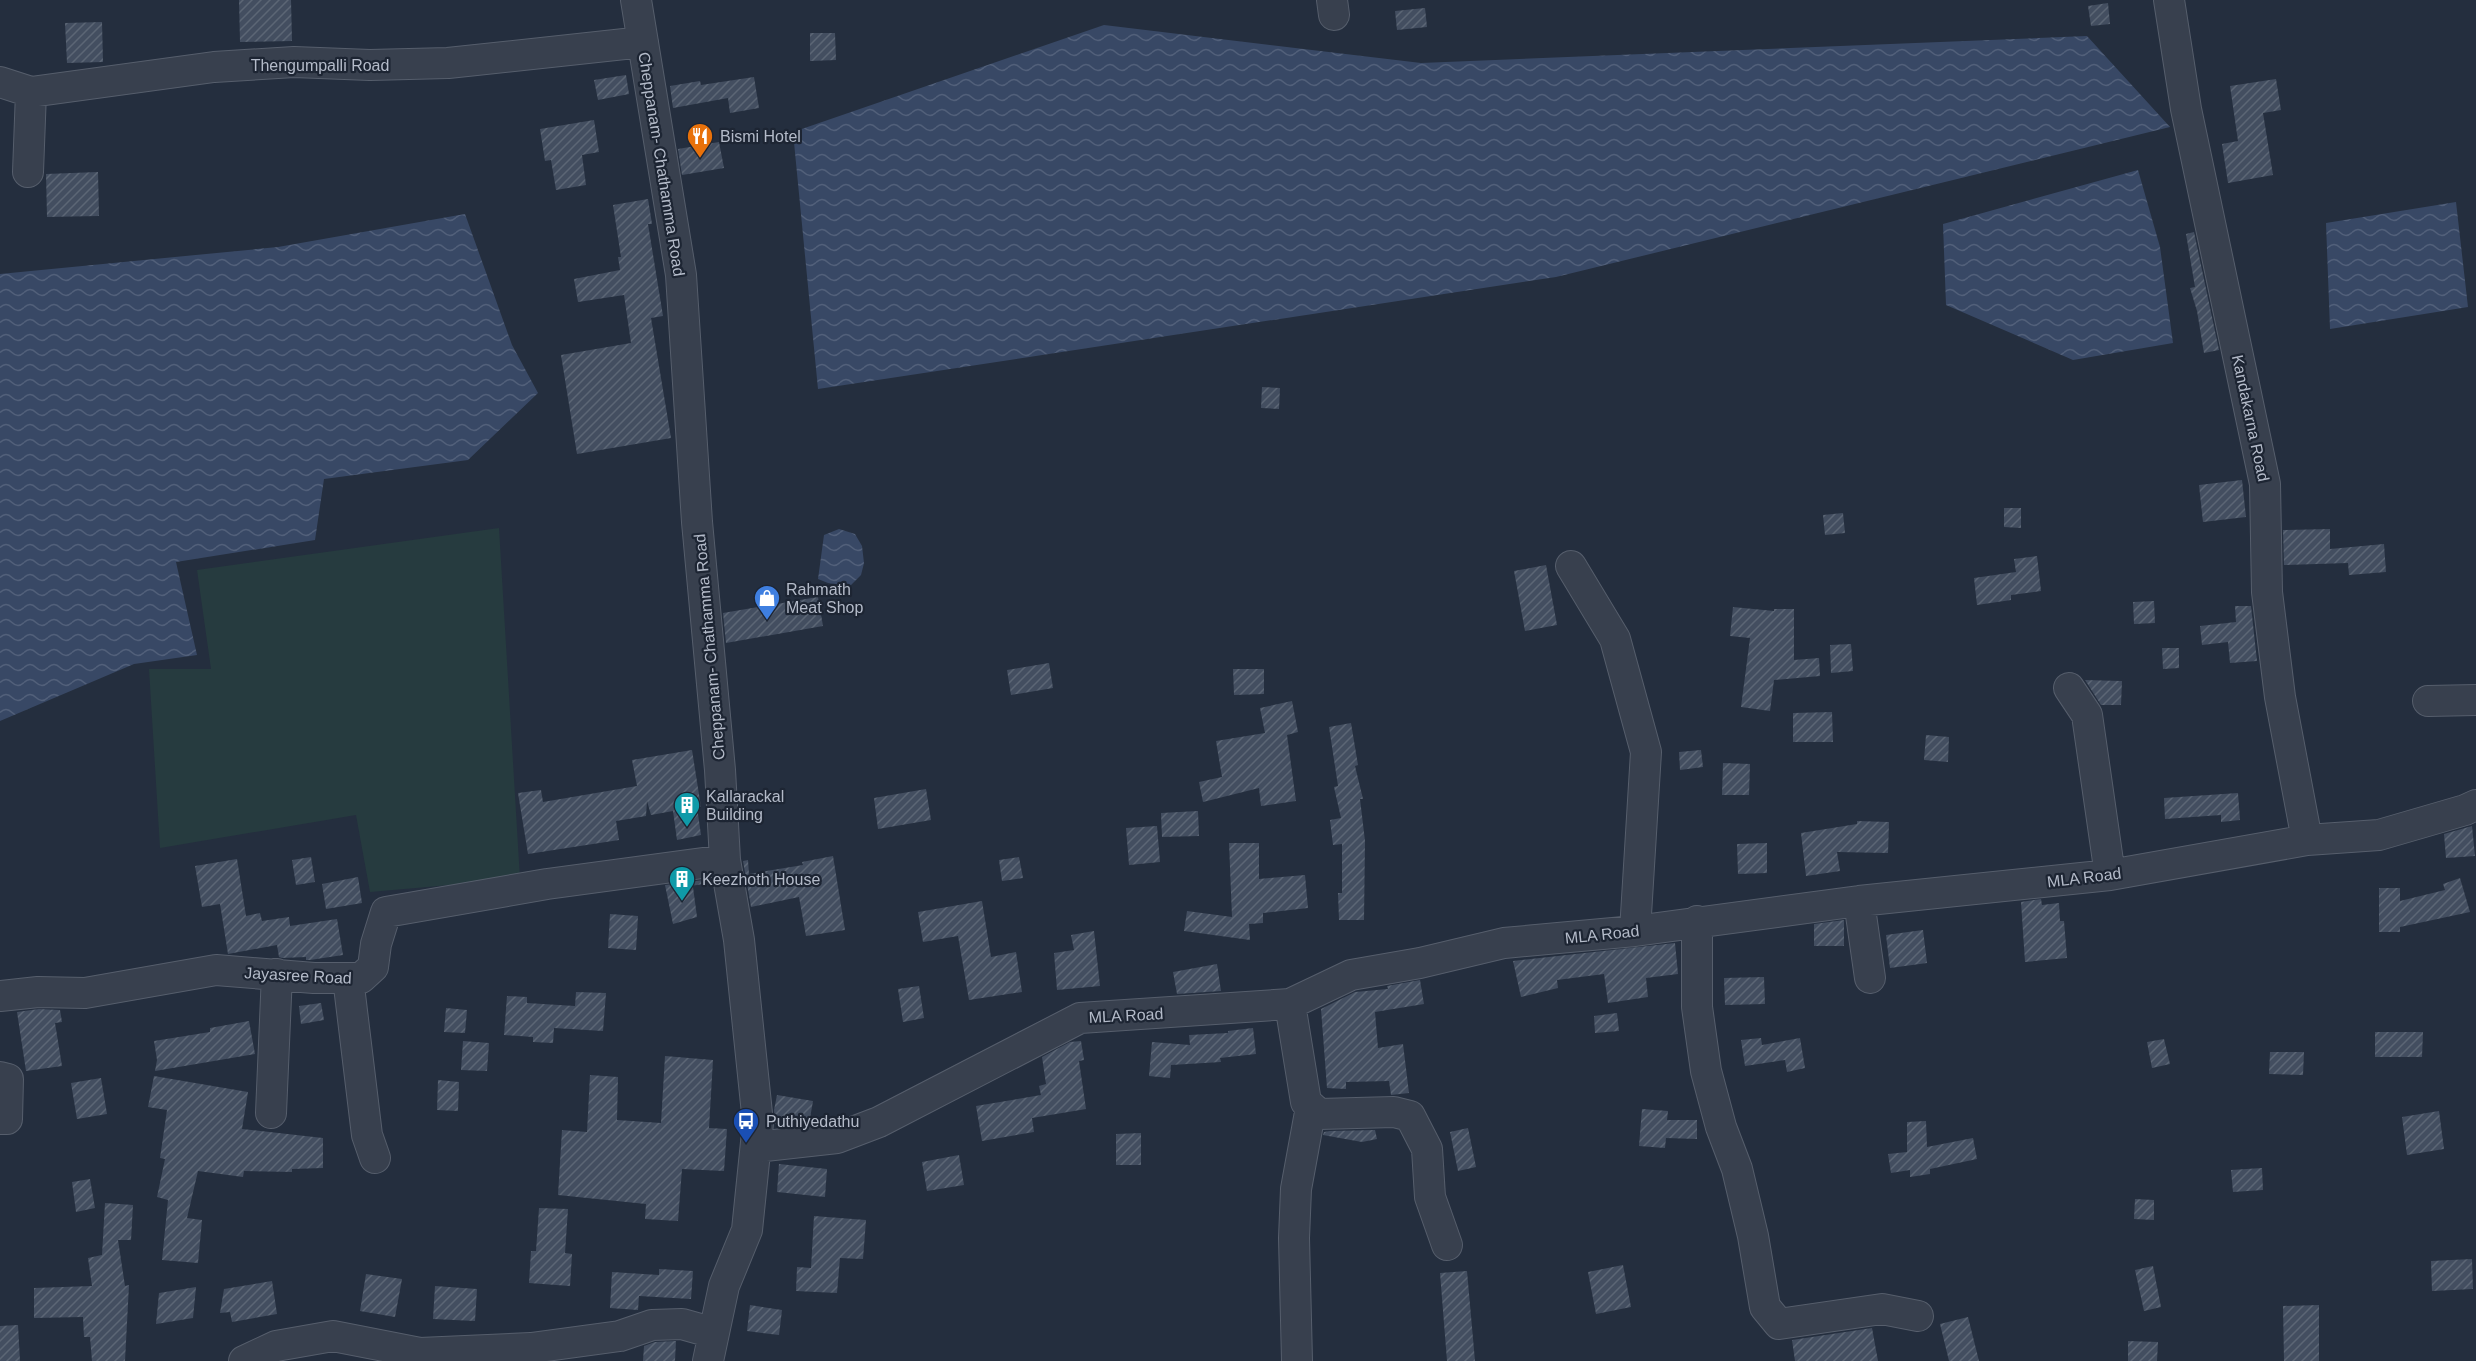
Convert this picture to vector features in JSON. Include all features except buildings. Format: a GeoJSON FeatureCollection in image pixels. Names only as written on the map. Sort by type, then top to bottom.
{"type":"FeatureCollection","features":[{"type":"Feature","properties":{"kind":"street","name":"Cheppanam- Chathamma Road"},"geometry":{"type":"LineString","coordinates":[[636,0],[681,275],[697,522],[720,770],[725,860],[739,940],[758,1123],[747,1230],[724,1286],[711,1347]]}},
{"type":"Feature","properties":{"kind":"street","name":"Kandakarna Road"},"geometry":{"type":"LineString","coordinates":[[2169,0],[2186,109],[2265,484],[2268,604],[2280,697],[2307,840]]}},
{"type":"Feature","properties":{"kind":"street","name":"Thengumpalli Road"},"geometry":{"type":"LineString","coordinates":[[0,82],[31,92],[214,66],[294,62],[370,65],[448,63],[643,42]]}},
{"type":"Feature","properties":{"kind":"street"},"geometry":{"type":"LineString","coordinates":[[28,172],[31,92]]}},
{"type":"Feature","properties":{"kind":"street"},"geometry":{"type":"LineString","coordinates":[[1571,566],[1616,639],[1646,752],[1635,931]]}},
{"type":"Feature","properties":{"kind":"street"},"geometry":{"type":"LineString","coordinates":[[2069,688],[2087,715],[2110,875]]}},
{"type":"Feature","properties":{"kind":"street"},"geometry":{"type":"LineString","coordinates":[[2428,701],[2476,700]]}},
{"type":"Feature","properties":{"kind":"street","name":"MLA Road"},"geometry":{"type":"LineString","coordinates":[[756,1147],[837,1138],[879,1122],[1080,1018],[1290,1004],[1351,975],[1420,963],[1504,943],[1635,931],[1858,901],[2110,875],[2307,840],[2379,835],[2476,805]]}},
{"type":"Feature","properties":{"kind":"street","name":"Jayasree Road"},"geometry":{"type":"LineString","coordinates":[[0,996],[38,992],[85,993],[216,970],[314,978],[361,978],[373,968],[376,944],[386,912],[547,884],[725,860]]}},
{"type":"Feature","properties":{"kind":"street"},"geometry":{"type":"LineString","coordinates":[[1858,901],[1870,978]]}},
{"type":"Feature","properties":{"kind":"street"},"geometry":{"type":"LineString","coordinates":[[1697,921],[1698,1008],[1706,1071],[1721,1127],[1737,1169],[1753,1236],[1765,1307],[1779,1324],[1882,1308],[1918,1316]]}},
{"type":"Feature","properties":{"kind":"street"},"geometry":{"type":"LineString","coordinates":[[271,1113],[277,974]]}},
{"type":"Feature","properties":{"kind":"street"},"geometry":{"type":"LineString","coordinates":[[348,978],[367,1136],[375,1158]]}},
{"type":"Feature","properties":{"kind":"street"},"geometry":{"type":"LineString","coordinates":[[1290,1004],[1306,1102],[1319,1114],[1394,1112],[1410,1116],[1426,1149],[1430,1197],[1447,1245]]}},
{"type":"Feature","properties":{"kind":"street"},"geometry":{"type":"LineString","coordinates":[[0,1077],[8,1079],[6,1119],[0,1119]]}},
{"type":"Feature","properties":{"kind":"street"},"geometry":{"type":"LineString","coordinates":[[1297,1361],[1294,1238],[1296,1199],[1311,1107]]}},
{"type":"Feature","properties":{"kind":"street"},"geometry":{"type":"LineString","coordinates":[[244,1361],[276,1346],[333,1336],[420,1353],[531,1348],[620,1336],[652,1325],[682,1324],[711,1347]]}},
{"type":"Feature","properties":{"kind":"green space"},"geometry":{"type":"Polygon","coordinates":[[[499,528],[520,879],[370,892],[356,815],[160,848],[149,669],[211,669],[197,570],[499,528]]]}},
{"type":"Feature","properties":{"kind":"water"},"geometry":{"type":"Polygon","coordinates":[[[1104,25],[1421,63],[2087,36],[2170,127],[1556,277],[818,389],[793,132],[1104,25]]]}},
{"type":"Feature","properties":{"kind":"water"},"geometry":{"type":"Polygon","coordinates":[[[2138,170],[2160,247],[2173,343],[2073,360],[1946,305],[1943,224],[2138,170]]]}},
{"type":"Feature","properties":{"kind":"water"},"geometry":{"type":"Polygon","coordinates":[[[2456,202],[2468,307],[2330,329],[2326,223],[2456,202]]]}},
{"type":"Feature","properties":{"kind":"water"},"geometry":{"type":"Polygon","coordinates":[[[465,214],[512,345],[538,393],[468,460],[324,479],[315,540],[176,562],[197,655],[134,664],[0,721],[0,274],[278,247],[465,214]]]}},
{"type":"Feature","properties":{"kind":"water"},"geometry":{"type":"Polygon","coordinates":[[[839,529],[855,534],[862,546],[864,563],[861,575],[849,587],[818,579],[824,535],[839,529]]]}},
{"type":"Feature","properties":{"kind":"place","name":"Bismi Hotel"},"geometry":{"type":"Point","coordinates":[700,159]}},
{"type":"Feature","properties":{"kind":"place","name":"Rahmath Meat Shop"},"geometry":{"type":"Point","coordinates":[767,621]}},
{"type":"Feature","properties":{"kind":"place","name":"Kallarackal Building"},"geometry":{"type":"Point","coordinates":[687,828]}},
{"type":"Feature","properties":{"kind":"place","name":"Keezhoth House"},"geometry":{"type":"Point","coordinates":[682,902]}},
{"type":"Feature","properties":{"kind":"place","name":"Puthiyedathu"},"geometry":{"type":"Point","coordinates":[746,1144]}}]}
